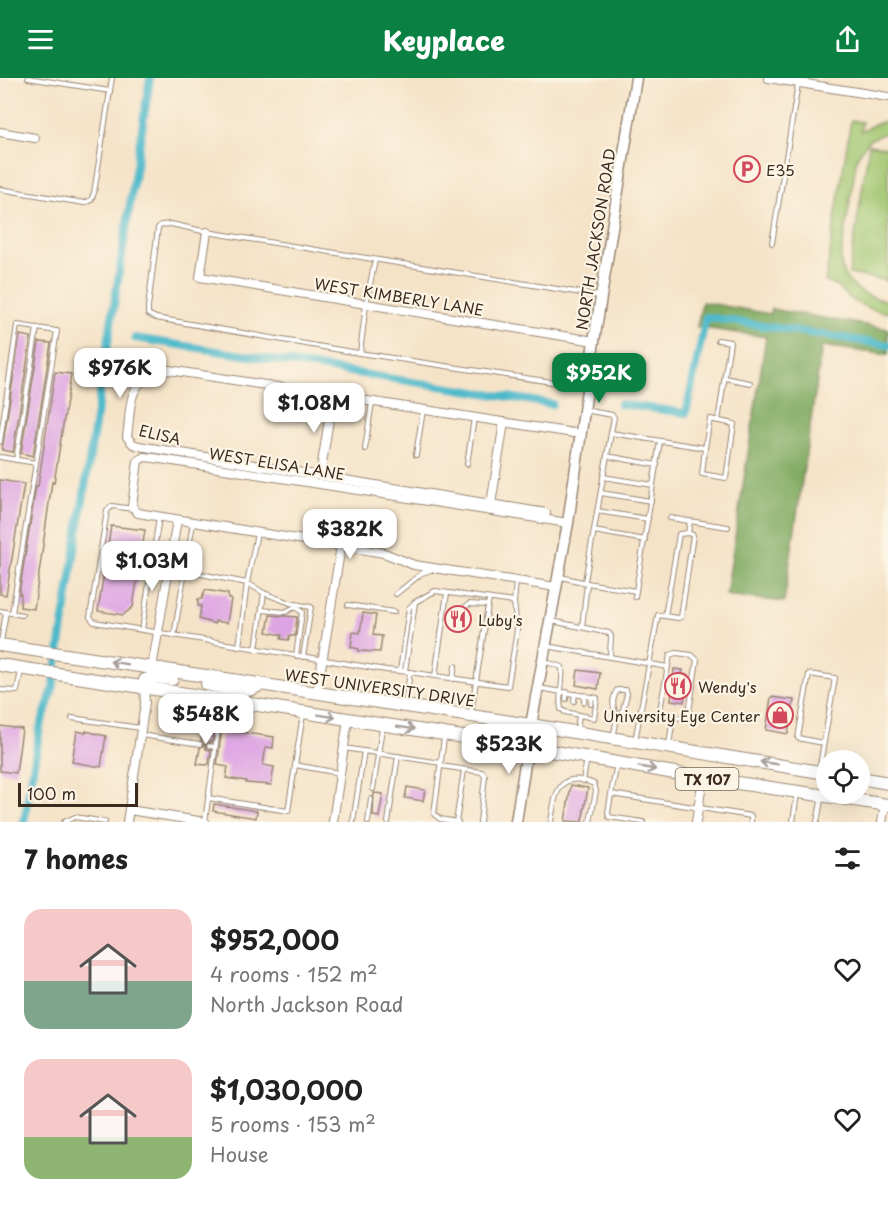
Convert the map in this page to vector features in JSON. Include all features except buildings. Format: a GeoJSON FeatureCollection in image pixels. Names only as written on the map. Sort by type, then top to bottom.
{"type":"FeatureCollection","features":[{"type":"Feature","properties":{"kind":"main road","name":"NORTH JACKSON ROAD"},"geometry":{"type":"LineString","coordinates":[[516,822],[527,747],[568,523],[636,78]]}},
{"type":"Feature","properties":{"kind":"main road","name":"WEST UNIVERSITY DRIVE"},"geometry":{"type":"LineString","coordinates":[[0,647],[531,725],[816,771]]}},
{"type":"Feature","properties":{"kind":"main road","name":"TX 107"},"geometry":{"type":"LineString","coordinates":[[0,664],[816,795]]}},
{"type":"Feature","properties":{"kind":"main road"},"geometry":{"type":"LineString","coordinates":[[144,687],[145,680],[156,677],[246,692],[260,684]]}},
{"type":"Feature","properties":{"kind":"main road"},"geometry":{"type":"LineString","coordinates":[[870,780],[888,783]]}},
{"type":"Feature","properties":{"kind":"main road","name":"TX 107"},"geometry":{"type":"LineString","coordinates":[[870,803],[887,805]]}},
{"type":"Feature","properties":{"kind":"street"},"geometry":{"type":"LineString","coordinates":[[768,78],[888,97]]}},
{"type":"Feature","properties":{"kind":"street"},"geometry":{"type":"LineString","coordinates":[[0,132],[35,138]]}},
{"type":"Feature","properties":{"kind":"street","name":"WEST KIMBERLY LANE"},"geometry":{"type":"LineString","coordinates":[[207,232],[200,277],[594,341]]}},
{"type":"Feature","properties":{"kind":"street","name":"ELISA"},"geometry":{"type":"LineString","coordinates":[[546,513],[133,444],[128,437],[133,395],[137,384],[145,377],[169,370],[580,434]]}},
{"type":"Feature","properties":{"kind":"street"},"geometry":{"type":"LineString","coordinates":[[320,476],[333,395]]}},
{"type":"Feature","properties":{"kind":"street"},"geometry":{"type":"LineString","coordinates":[[491,504],[504,422]]}},
{"type":"Feature","properties":{"kind":"street","name":"WEST ELISA LANE"},"geometry":{"type":"LineString","coordinates":[[133,509],[138,461],[144,457],[568,523]]}},
{"type":"Feature","properties":{"kind":"street"},"geometry":{"type":"LineString","coordinates":[[133,509],[138,513],[193,523],[384,553],[414,565],[516,581],[557,582]]}},
{"type":"Feature","properties":{"kind":"street"},"geometry":{"type":"LineString","coordinates":[[152,668],[177,520]]}},
{"type":"Feature","properties":{"kind":"street"},"geometry":{"type":"LineString","coordinates":[[317,693],[341,546]]}},
{"type":"Feature","properties":{"kind":"street"},"geometry":{"type":"LineString","coordinates":[[127,822],[145,703],[144,687]]}},
{"type":"Feature","properties":{"kind":"street"},"geometry":{"type":"LineString","coordinates":[[333,822],[348,719]]}},
{"type":"Feature","properties":{"kind":"street"},"geometry":{"type":"LineString","coordinates":[[696,822],[703,778]]}},
{"type":"Feature","properties":{"kind":"street"},"geometry":{"type":"LineString","coordinates":[[882,822],[887,805]]}},
{"type":"Feature","properties":{"kind":"street"},"geometry":{"type":"LineString","coordinates":[[129,810],[205,822]]}},
{"type":"Feature","properties":{"kind":"lane"},"geometry":{"type":"LineString","coordinates":[[28,78],[110,91]]}},
{"type":"Feature","properties":{"kind":"lane"},"geometry":{"type":"LineString","coordinates":[[0,189],[84,203],[91,201],[112,78]]}},
{"type":"Feature","properties":{"kind":"lane"},"geometry":{"type":"LineString","coordinates":[[772,243],[798,83]]}},
{"type":"Feature","properties":{"kind":"lane"},"geometry":{"type":"LineString","coordinates":[[587,387],[360,353],[156,318],[148,314],[158,228],[161,225],[171,224],[207,232],[601,296]]}},
{"type":"Feature","properties":{"kind":"lane"},"geometry":{"type":"LineString","coordinates":[[360,353],[366,304],[375,260]]}},
{"type":"Feature","properties":{"kind":"lane"},"geometry":{"type":"LineString","coordinates":[[0,442],[17,325],[57,331],[12,613]]}},
{"type":"Feature","properties":{"kind":"lane"},"geometry":{"type":"LineString","coordinates":[[16,460],[37,328]]}},
{"type":"Feature","properties":{"kind":"lane"},"geometry":{"type":"LineString","coordinates":[[718,340],[730,342],[718,421]]}},
{"type":"Feature","properties":{"kind":"lane"},"geometry":{"type":"LineString","coordinates":[[724,378],[750,383]]}},
{"type":"Feature","properties":{"kind":"lane"},"geometry":{"type":"LineString","coordinates":[[365,449],[372,402]]}},
{"type":"Feature","properties":{"kind":"lane"},"geometry":{"type":"LineString","coordinates":[[416,455],[423,410]]}},
{"type":"Feature","properties":{"kind":"lane"},"geometry":{"type":"LineString","coordinates":[[582,627],[586,582],[614,417],[584,410]]}},
{"type":"Feature","properties":{"kind":"lane"},"geometry":{"type":"LineString","coordinates":[[467,464],[474,418]]}},
{"type":"Feature","properties":{"kind":"lane"},"geometry":{"type":"LineString","coordinates":[[710,419],[734,423],[726,478],[702,474],[705,448],[710,419]]}},
{"type":"Feature","properties":{"kind":"lane"},"geometry":{"type":"LineString","coordinates":[[611,434],[705,448]]}},
{"type":"Feature","properties":{"kind":"lane"},"geometry":{"type":"LineString","coordinates":[[635,597],[660,441]]}},
{"type":"Feature","properties":{"kind":"lane"},"geometry":{"type":"LineString","coordinates":[[607,456],[657,465]]}},
{"type":"Feature","properties":{"kind":"lane"},"geometry":{"type":"LineString","coordinates":[[0,457],[36,463]]}},
{"type":"Feature","properties":{"kind":"lane"},"geometry":{"type":"LineString","coordinates":[[603,477],[653,485]]}},
{"type":"Feature","properties":{"kind":"lane"},"geometry":{"type":"LineString","coordinates":[[601,493],[651,501]]}},
{"type":"Feature","properties":{"kind":"lane"},"geometry":{"type":"LineString","coordinates":[[133,509],[112,506],[106,511],[90,617],[94,622],[386,670],[508,686],[517,630],[514,602],[516,581]]}},
{"type":"Feature","properties":{"kind":"lane"},"geometry":{"type":"LineString","coordinates":[[597,511],[648,519]]}},
{"type":"Feature","properties":{"kind":"lane"},"geometry":{"type":"LineString","coordinates":[[142,630],[159,517]]}},
{"type":"Feature","properties":{"kind":"lane"},"geometry":{"type":"LineString","coordinates":[[670,518],[728,527]]}},
{"type":"Feature","properties":{"kind":"lane"},"geometry":{"type":"LineString","coordinates":[[688,533],[690,521]]}},
{"type":"Feature","properties":{"kind":"lane"},"geometry":{"type":"LineString","coordinates":[[174,636],[193,523]]}},
{"type":"Feature","properties":{"kind":"lane"},"geometry":{"type":"LineString","coordinates":[[594,531],[645,540]]}},
{"type":"Feature","properties":{"kind":"lane"},"geometry":{"type":"LineString","coordinates":[[239,646],[247,583],[257,533]]}},
{"type":"Feature","properties":{"kind":"lane"},"geometry":{"type":"LineString","coordinates":[[635,741],[658,615],[678,618],[681,617],[693,535],[688,533],[679,534],[665,616]]}},
{"type":"Feature","properties":{"kind":"lane"},"geometry":{"type":"LineString","coordinates":[[396,594],[423,573],[435,568]]}},
{"type":"Feature","properties":{"kind":"lane"},"geometry":{"type":"LineString","coordinates":[[185,571],[247,583],[264,594],[311,607],[303,657]]}},
{"type":"Feature","properties":{"kind":"lane"},"geometry":{"type":"LineString","coordinates":[[557,582],[586,582],[636,591]]}},
{"type":"Feature","properties":{"kind":"lane"},"geometry":{"type":"LineString","coordinates":[[405,706],[409,608],[415,602],[435,591],[514,602]]}},
{"type":"Feature","properties":{"kind":"lane"},"geometry":{"type":"LineString","coordinates":[[435,676],[447,593]]}},
{"type":"Feature","properties":{"kind":"lane"},"geometry":{"type":"LineString","coordinates":[[256,649],[264,594]]}},
{"type":"Feature","properties":{"kind":"lane"},"geometry":{"type":"LineString","coordinates":[[471,716],[489,598]]}},
{"type":"Feature","properties":{"kind":"lane"},"geometry":{"type":"LineString","coordinates":[[463,616],[464,608],[469,604],[487,605]]}},
{"type":"Feature","properties":{"kind":"lane"},"geometry":{"type":"LineString","coordinates":[[348,605],[394,612]]}},
{"type":"Feature","properties":{"kind":"lane"},"geometry":{"type":"LineString","coordinates":[[262,610],[285,612],[295,607],[302,612],[296,656]]}},
{"type":"Feature","properties":{"kind":"lane"},"geometry":{"type":"LineString","coordinates":[[0,611],[22,615]]}},
{"type":"Feature","properties":{"kind":"lane"},"geometry":{"type":"LineString","coordinates":[[0,647],[6,612]]}},
{"type":"Feature","properties":{"kind":"lane"},"geometry":{"type":"LineString","coordinates":[[550,620],[609,633],[611,636],[610,656]]}},
{"type":"Feature","properties":{"kind":"lane"},"geometry":{"type":"LineString","coordinates":[[545,645],[668,667]]}},
{"type":"Feature","properties":{"kind":"lane"},"geometry":{"type":"LineString","coordinates":[[676,653],[692,655],[697,660],[689,712],[681,718],[663,715],[660,710],[668,667],[670,655],[676,653]]}},
{"type":"Feature","properties":{"kind":"lane"},"geometry":{"type":"LineString","coordinates":[[538,688],[560,691],[567,692],[575,694],[585,695],[597,698],[594,717],[561,709],[560,691],[562,668],[543,661]]}},
{"type":"Feature","properties":{"kind":"lane"},"geometry":{"type":"LineString","coordinates":[[453,679],[455,666]]}},
{"type":"Feature","properties":{"kind":"lane"},"geometry":{"type":"LineString","coordinates":[[0,690],[17,691],[22,668]]}},
{"type":"Feature","properties":{"kind":"lane"},"geometry":{"type":"LineString","coordinates":[[823,743],[798,738],[809,674],[835,678],[823,750]]}},
{"type":"Feature","properties":{"kind":"lane"},"geometry":{"type":"LineString","coordinates":[[613,738],[616,718],[623,710],[626,690],[617,690],[613,698],[613,712],[616,718]]}},
{"type":"Feature","properties":{"kind":"lane"},"geometry":{"type":"LineString","coordinates":[[566,699],[567,692]]}},
{"type":"Feature","properties":{"kind":"lane"},"geometry":{"type":"LineString","coordinates":[[574,701],[575,694]]}},
{"type":"Feature","properties":{"kind":"lane"},"geometry":{"type":"LineString","coordinates":[[584,702],[585,695]]}},
{"type":"Feature","properties":{"kind":"lane"},"geometry":{"type":"LineString","coordinates":[[591,704],[592,697]]}},
{"type":"Feature","properties":{"kind":"lane"},"geometry":{"type":"LineString","coordinates":[[205,822],[222,699]]}},
{"type":"Feature","properties":{"kind":"lane"},"geometry":{"type":"LineString","coordinates":[[208,798],[288,811],[303,712]]}},
{"type":"Feature","properties":{"kind":"lane"},"geometry":{"type":"LineString","coordinates":[[577,732],[581,714]]}},
{"type":"Feature","properties":{"kind":"lane"},"geometry":{"type":"LineString","coordinates":[[72,717],[200,744]]}},
{"type":"Feature","properties":{"kind":"lane"},"geometry":{"type":"LineString","coordinates":[[668,747],[673,717]]}},
{"type":"Feature","properties":{"kind":"lane"},"geometry":{"type":"LineString","coordinates":[[373,789],[383,724]]}},
{"type":"Feature","properties":{"kind":"lane"},"geometry":{"type":"LineString","coordinates":[[445,734],[434,814],[440,819],[457,822],[464,770]]}},
{"type":"Feature","properties":{"kind":"lane"},"geometry":{"type":"LineString","coordinates":[[209,746],[215,747]]}},
{"type":"Feature","properties":{"kind":"lane"},"geometry":{"type":"LineString","coordinates":[[344,748],[482,772],[484,776],[480,822]]}},
{"type":"Feature","properties":{"kind":"lane"},"geometry":{"type":"LineString","coordinates":[[353,822],[364,751]]}},
{"type":"Feature","properties":{"kind":"lane"},"geometry":{"type":"LineString","coordinates":[[388,822],[398,756]]}},
{"type":"Feature","properties":{"kind":"lane"},"geometry":{"type":"LineString","coordinates":[[583,781],[587,758]]}},
{"type":"Feature","properties":{"kind":"lane"},"geometry":{"type":"LineString","coordinates":[[617,763],[609,817],[643,822]]}},
{"type":"Feature","properties":{"kind":"lane"},"geometry":{"type":"LineString","coordinates":[[295,765],[340,773]]}},
{"type":"Feature","properties":{"kind":"lane"},"geometry":{"type":"LineString","coordinates":[[551,822],[555,796],[560,785],[569,780],[594,784],[596,792],[590,822]]}},
{"type":"Feature","properties":{"kind":"lane"},"geometry":{"type":"LineString","coordinates":[[793,822],[797,792]]}},
{"type":"Feature","properties":{"kind":"lane"},"geometry":{"type":"LineString","coordinates":[[611,794],[751,816],[751,822]]}},
{"type":"Feature","properties":{"kind":"lane"},"geometry":{"type":"LineString","coordinates":[[368,822],[371,799]]}},
{"type":"Feature","properties":{"kind":"lane"},"geometry":{"type":"LineString","coordinates":[[817,822],[820,804]]}},
{"type":"Feature","properties":{"kind":"lane"},"geometry":{"type":"LineString","coordinates":[[64,822],[75,817],[105,822]]}},
{"type":"Feature","properties":{"kind":"green space"},"geometry":{"type":"Polygon","coordinates":[[[851,120],[862,122],[861,131],[888,120],[888,132],[869,140],[857,157],[841,257],[849,282],[870,296],[888,301],[888,313],[862,305],[835,286],[825,282],[851,120]]]}},
{"type":"Feature","properties":{"kind":"green space"},"geometry":{"type":"Polygon","coordinates":[[[869,145],[888,148],[888,281],[849,274],[869,145]]]}},
{"type":"Feature","properties":{"kind":"green space"},"geometry":{"type":"Polygon","coordinates":[[[702,302],[770,314],[771,309],[888,329],[888,355],[822,346],[784,602],[726,595],[766,337],[697,327],[702,302]]]}},
{"type":"Feature","properties":{"kind":"waterway"},"geometry":{"type":"LineString","coordinates":[[24,822],[40,728],[53,689],[150,78]]}},
{"type":"Feature","properties":{"kind":"waterway"},"geometry":{"type":"LineString","coordinates":[[620,404],[686,413],[706,317],[888,345]]}},
{"type":"Feature","properties":{"kind":"waterway"},"geometry":{"type":"LineString","coordinates":[[135,338],[552,404]]}},
{"type":"Feature","properties":{"kind":"place","name":"E35"},"geometry":{"type":"Point","coordinates":[747,169]}},
{"type":"Feature","properties":{"kind":"place","name":"Luby's"},"geometry":{"type":"Point","coordinates":[458,619]}},
{"type":"Feature","properties":{"kind":"place","name":"Wendy's"},"geometry":{"type":"Point","coordinates":[678,686]}},
{"type":"Feature","properties":{"kind":"place","name":"University Eye Center"},"geometry":{"type":"Point","coordinates":[780,715]}}]}
